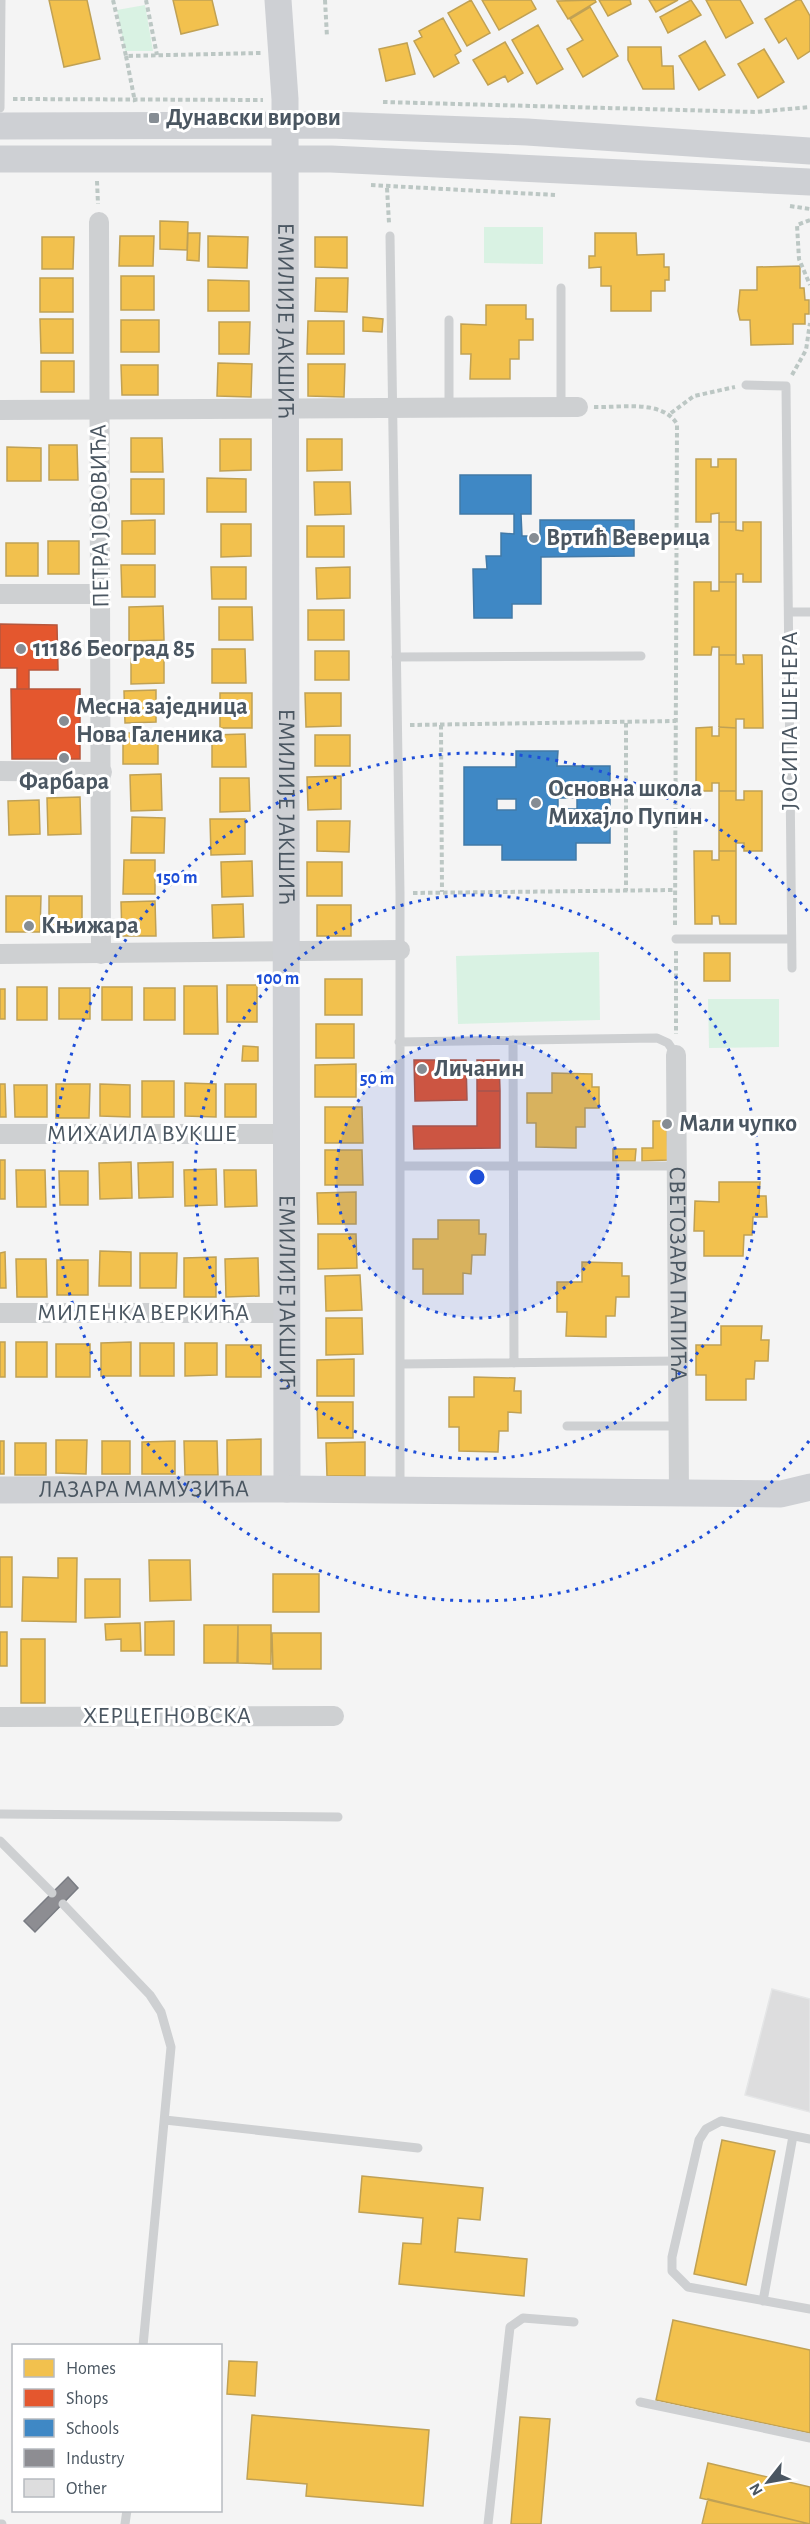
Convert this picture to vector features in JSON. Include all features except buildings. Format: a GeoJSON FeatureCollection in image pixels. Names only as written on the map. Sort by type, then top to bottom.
{"type":"FeatureCollection","features":[{"type":"Feature","properties":{"kind":"street","name":"ЕМИЛИЈЕ ЈАКШИЋ"},"geometry":{"type":"LineString","coordinates":[[278,0],[283,52],[285,124],[287,1489]]}},
{"type":"Feature","properties":{"kind":"street"},"geometry":{"type":"LineString","coordinates":[[0,126],[136,113],[285,124],[526,132],[807,149]]}},
{"type":"Feature","properties":{"kind":"street"},"geometry":{"type":"LineString","coordinates":[[0,159],[284,158],[808,184]]}},
{"type":"Feature","properties":{"kind":"street","name":"ПЕТРА ЈОВОВИЋА"},"geometry":{"type":"LineString","coordinates":[[99,222],[101,954]]}},
{"type":"Feature","properties":{"kind":"street"},"geometry":{"type":"LineString","coordinates":[[0,410],[569,407]]}},
{"type":"Feature","properties":{"kind":"street"},"geometry":{"type":"LineString","coordinates":[[0,594],[100,594]]}},
{"type":"Feature","properties":{"kind":"street"},"geometry":{"type":"LineString","coordinates":[[0,771],[102,772]]}},
{"type":"Feature","properties":{"kind":"street"},"geometry":{"type":"LineString","coordinates":[[0,954],[400,950]]}},
{"type":"Feature","properties":{"kind":"street","name":"СВЕТОЗАРА ПАПИЋА"},"geometry":{"type":"LineString","coordinates":[[676,1055],[679,1494]]}},
{"type":"Feature","properties":{"kind":"street","name":"МИХАИЛА ВУКШЕ"},"geometry":{"type":"LineString","coordinates":[[0,1134],[285,1134]]}},
{"type":"Feature","properties":{"kind":"street","name":"МИЛЕНКА ВЕРКИЋА"},"geometry":{"type":"LineString","coordinates":[[0,1313],[285,1313]]}},
{"type":"Feature","properties":{"kind":"street"},"geometry":{"type":"LineString","coordinates":[[287,1489],[781,1494],[810,1487]]}},
{"type":"Feature","properties":{"kind":"street","name":"ЛАЗАРА МАМУЗИЋА"},"geometry":{"type":"LineString","coordinates":[[0,1490],[287,1489]]}},
{"type":"Feature","properties":{"kind":"street","name":"ХЕРЦЕГНОВСКА"},"geometry":{"type":"LineString","coordinates":[[0,1717],[334,1716]]}},
{"type":"Feature","properties":{"kind":"lane"},"geometry":{"type":"LineString","coordinates":[[0,108],[1,0]]}},
{"type":"Feature","properties":{"kind":"lane"},"geometry":{"type":"LineString","coordinates":[[390,236],[400,893],[400,1491]]}},
{"type":"Feature","properties":{"kind":"lane"},"geometry":{"type":"LineString","coordinates":[[561,288],[569,407]]}},
{"type":"Feature","properties":{"kind":"lane"},"geometry":{"type":"LineString","coordinates":[[449,320],[449,408]]}},
{"type":"Feature","properties":{"kind":"lane"},"geometry":{"type":"LineString","coordinates":[[746,385],[786,386]]}},
{"type":"Feature","properties":{"kind":"lane","name":"ЈОСИПА ШЕНЕРА"},"geometry":{"type":"LineString","coordinates":[[786,386],[792,968]]}},
{"type":"Feature","properties":{"kind":"lane","name":"ЈОСИПА ШЕНЕРА"},"geometry":{"type":"LineString","coordinates":[[789,612],[810,612]]}},
{"type":"Feature","properties":{"kind":"lane"},"geometry":{"type":"LineString","coordinates":[[396,657],[641,656]]}},
{"type":"Feature","properties":{"kind":"lane"},"geometry":{"type":"LineString","coordinates":[[676,939],[791,939]]}},
{"type":"Feature","properties":{"kind":"lane"},"geometry":{"type":"LineString","coordinates":[[399,1042],[657,1038],[668,1043],[676,1055]]}},
{"type":"Feature","properties":{"kind":"lane"},"geometry":{"type":"LineString","coordinates":[[513,1040],[514,1363]]}},
{"type":"Feature","properties":{"kind":"lane"},"geometry":{"type":"LineString","coordinates":[[401,1166],[677,1166]]}},
{"type":"Feature","properties":{"kind":"lane"},"geometry":{"type":"LineString","coordinates":[[400,1364],[677,1361]]}},
{"type":"Feature","properties":{"kind":"lane"},"geometry":{"type":"LineString","coordinates":[[567,1426],[678,1426]]}},
{"type":"Feature","properties":{"kind":"lane"},"geometry":{"type":"LineString","coordinates":[[0,1814],[338,1817]]}},
{"type":"Feature","properties":{"kind":"lane"},"geometry":{"type":"LineString","coordinates":[[0,1841],[52,1893]]}},
{"type":"Feature","properties":{"kind":"lane"},"geometry":{"type":"LineString","coordinates":[[63,1904],[150,1995],[161,2012],[171,2047],[143,2344]]}},
{"type":"Feature","properties":{"kind":"lane"},"geometry":{"type":"LineString","coordinates":[[165,2120],[418,2148]]}},
{"type":"Feature","properties":{"kind":"lane"},"geometry":{"type":"LineString","coordinates":[[810,2139],[721,2121],[706,2129],[699,2140],[672,2257],[672,2271],[688,2287],[810,2309]]}},
{"type":"Feature","properties":{"kind":"lane"},"geometry":{"type":"LineString","coordinates":[[763,2301],[793,2136]]}},
{"type":"Feature","properties":{"kind":"lane"},"geometry":{"type":"LineString","coordinates":[[488,2524],[510,2327],[515,2321],[523,2318],[574,2322]]}},
{"type":"Feature","properties":{"kind":"lane"},"geometry":{"type":"LineString","coordinates":[[640,2402],[810,2438]]}},
{"type":"Feature","properties":{"kind":"path"},"geometry":{"type":"LineString","coordinates":[[113,0],[136,113]]}},
{"type":"Feature","properties":{"kind":"path"},"geometry":{"type":"LineString","coordinates":[[146,0],[157,55]]}},
{"type":"Feature","properties":{"kind":"path"},"geometry":{"type":"LineString","coordinates":[[325,0],[327,37]]}},
{"type":"Feature","properties":{"kind":"path"},"geometry":{"type":"LineString","coordinates":[[126,56],[283,52]]}},
{"type":"Feature","properties":{"kind":"path"},"geometry":{"type":"LineString","coordinates":[[0,99],[136,113],[252,100]]}},
{"type":"Feature","properties":{"kind":"path"},"geometry":{"type":"LineString","coordinates":[[387,102],[756,112],[810,107]]}},
{"type":"Feature","properties":{"kind":"path"},"geometry":{"type":"LineString","coordinates":[[387,188],[390,236]]}},
{"type":"Feature","properties":{"kind":"path"},"geometry":{"type":"LineString","coordinates":[[810,220],[797,225],[799,259],[810,285]]}},
{"type":"Feature","properties":{"kind":"path"},"geometry":{"type":"LineString","coordinates":[[786,386],[806,350],[810,323]]}},
{"type":"Feature","properties":{"kind":"path"},"geometry":{"type":"LineString","coordinates":[[671,413],[694,396],[746,385]]}},
{"type":"Feature","properties":{"kind":"path"},"geometry":{"type":"LineString","coordinates":[[569,407],[655,408],[671,413],[677,424],[676,1055]]}},
{"type":"Feature","properties":{"kind":"path"},"geometry":{"type":"LineString","coordinates":[[397,726],[676,721]]}},
{"type":"Feature","properties":{"kind":"path"},"geometry":{"type":"LineString","coordinates":[[626,723],[626,891]]}},
{"type":"Feature","properties":{"kind":"path"},"geometry":{"type":"LineString","coordinates":[[441,725],[442,893]]}},
{"type":"Feature","properties":{"kind":"path"},"geometry":{"type":"LineString","coordinates":[[400,893],[675,890]]}},
{"type":"Feature","properties":{"kind":"green space"},"geometry":{"type":"Polygon","coordinates":[[[145,5],[153,51],[125,51],[117,10],[145,5]]]}},
{"type":"Feature","properties":{"kind":"green space"},"geometry":{"type":"Polygon","coordinates":[[[484,227],[543,227],[543,264],[484,263],[484,227]]]}},
{"type":"Feature","properties":{"kind":"green space"},"geometry":{"type":"Polygon","coordinates":[[[599,952],[600,1020],[458,1024],[456,956],[599,952]]]}},
{"type":"Feature","properties":{"kind":"green space"},"geometry":{"type":"Polygon","coordinates":[[[708,999],[779,999],[779,1047],[709,1048],[708,999]]]}},
{"type":"Feature","properties":{"kind":"place","name":"Дунавски вирови"},"geometry":{"type":"Point","coordinates":[154,118]}},
{"type":"Feature","properties":{"kind":"place","name":"Вртић Веверица"},"geometry":{"type":"Point","coordinates":[534,538]}},
{"type":"Feature","properties":{"kind":"place","name":"11186 Београд 85"},"geometry":{"type":"Point","coordinates":[21,649]}},
{"type":"Feature","properties":{"kind":"place","name":"Месна заједница Нова Галеника"},"geometry":{"type":"Point","coordinates":[64,721]}},
{"type":"Feature","properties":{"kind":"place","name":"Фарбара"},"geometry":{"type":"Point","coordinates":[64,758]}},
{"type":"Feature","properties":{"kind":"place","name":"Основна школа Михајло Пупин"},"geometry":{"type":"Point","coordinates":[536,803]}},
{"type":"Feature","properties":{"kind":"place","name":"Књижара"},"geometry":{"type":"Point","coordinates":[29,926]}},
{"type":"Feature","properties":{"kind":"place","name":"Личанин"},"geometry":{"type":"Point","coordinates":[422,1069]}},
{"type":"Feature","properties":{"kind":"place","name":"Мали чупко"},"geometry":{"type":"Point","coordinates":[667,1124]}}]}
